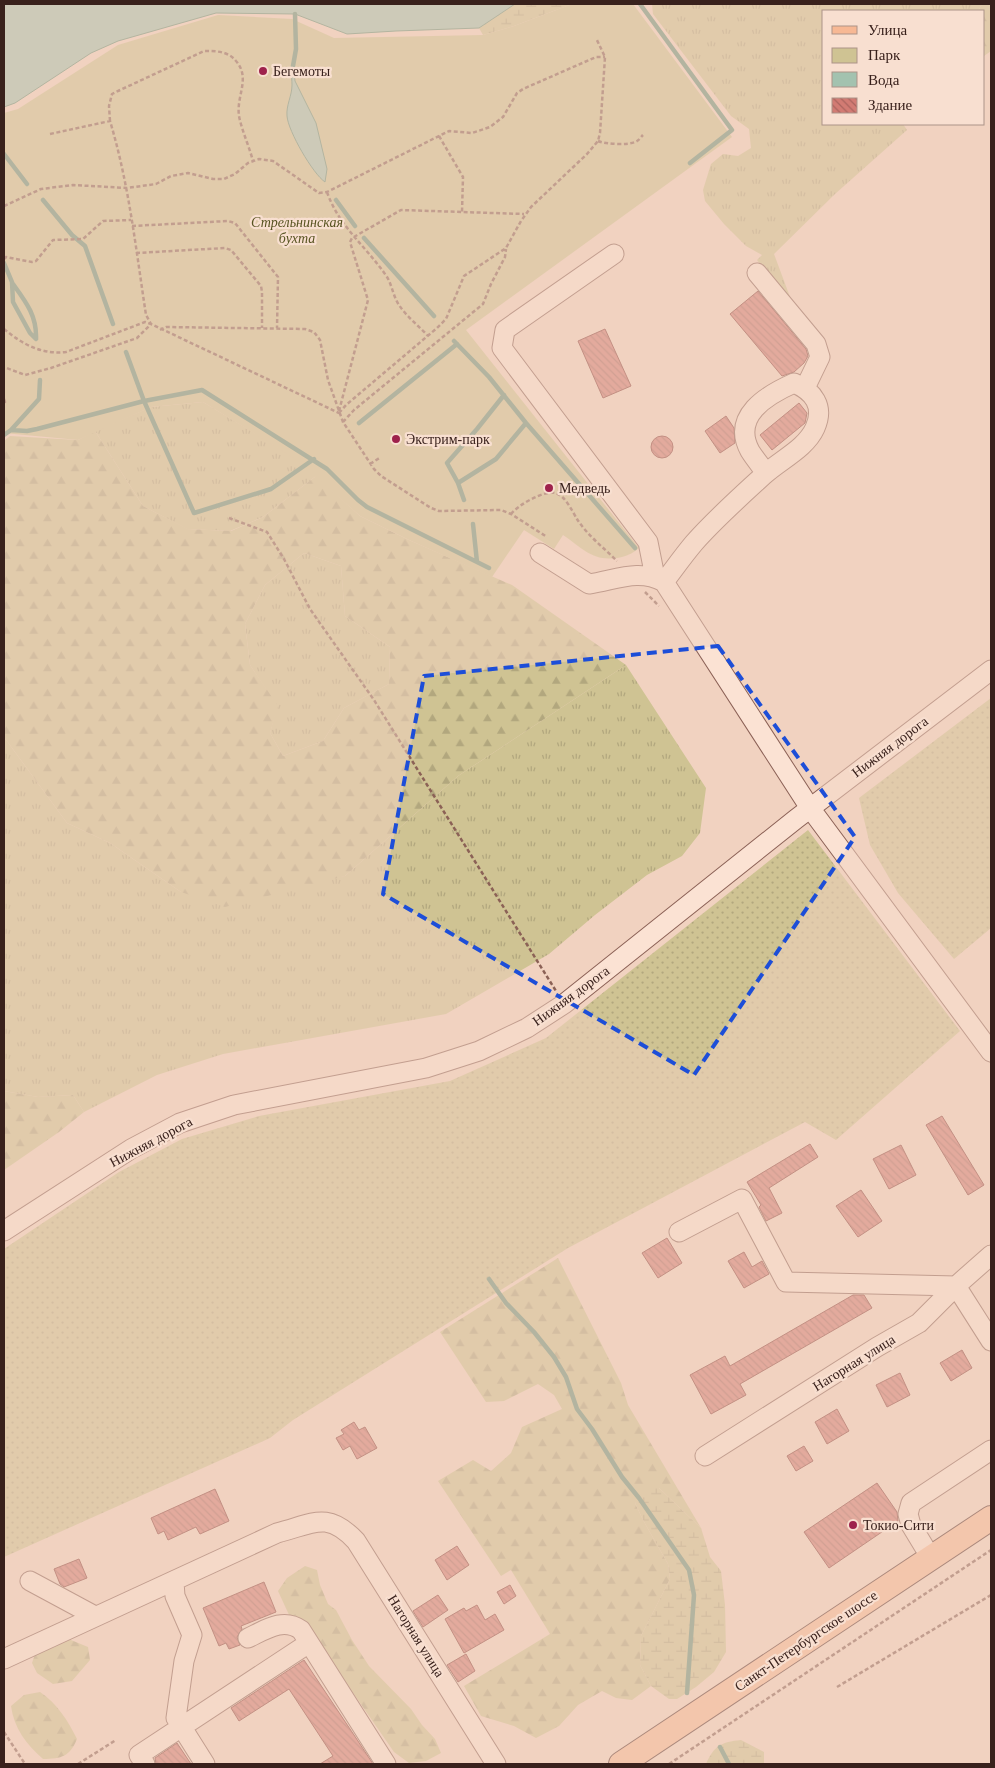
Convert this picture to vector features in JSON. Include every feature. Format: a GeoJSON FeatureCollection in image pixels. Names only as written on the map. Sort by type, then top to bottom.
{"type":"FeatureCollection","features":[{"type":"Feature","properties":{"kind":"main road","name":"Санкт-Петербургское шоссе"},"geometry":{"type":"LineString","coordinates":[[621,1764],[991,1518]]}},
{"type":"Feature","properties":{"kind":"main road","name":"Санкт-Петербургское шоссе"},"geometry":{"type":"LineString","coordinates":[[646,1764],[991,1536]]}},
{"type":"Feature","properties":{"kind":"street"},"geometry":{"type":"LineString","coordinates":[[614,254],[505,330],[502,348],[648,542],[659,580],[810,808],[991,1052]]}},
{"type":"Feature","properties":{"kind":"street"},"geometry":{"type":"LineString","coordinates":[[757,274],[816,344],[820,357],[806,388]]}},
{"type":"Feature","properties":{"kind":"street"},"geometry":{"type":"LineString","coordinates":[[659,580],[766,473],[800,447],[815,428],[819,414],[817,402],[806,388],[794,383],[776,391],[750,412],[745,425],[750,450],[766,473]]}},
{"type":"Feature","properties":{"kind":"street"},"geometry":{"type":"LineString","coordinates":[[545,546],[589,584],[642,574],[659,580]]}},
{"type":"Feature","properties":{"kind":"street","name":"Нижняя дорога"},"geometry":{"type":"LineString","coordinates":[[4,1231],[131,1149],[180,1123],[234,1106],[426,1068],[479,1051],[527,1028],[564,1004],[810,808],[991,670]]}},
{"type":"Feature","properties":{"kind":"street"},"geometry":{"type":"LineString","coordinates":[[679,1232],[742,1199],[786,1282],[956,1286],[991,1341]]}},
{"type":"Feature","properties":{"kind":"street","name":"Нагорная улица"},"geometry":{"type":"LineString","coordinates":[[705,1456],[919,1323],[991,1254]]}},
{"type":"Feature","properties":{"kind":"street"},"geometry":{"type":"LineString","coordinates":[[931,1558],[911,1525],[908,1514],[911,1503],[991,1450]]}},
{"type":"Feature","properties":{"kind":"street","name":"Нагорная улица"},"geometry":{"type":"LineString","coordinates":[[174,1582],[277,1533],[324,1521],[339,1525],[356,1541],[496,1764]]}},
{"type":"Feature","properties":{"kind":"street"},"geometry":{"type":"LineString","coordinates":[[30,1581],[95,1616]]}},
{"type":"Feature","properties":{"kind":"street"},"geometry":{"type":"LineString","coordinates":[[4,1659],[95,1616],[174,1582],[175,1596],[192,1635],[184,1661],[176,1718],[205,1764]]}},
{"type":"Feature","properties":{"kind":"street"},"geometry":{"type":"LineString","coordinates":[[248,1638],[279,1624],[288,1624],[301,1630],[386,1764]]}},
{"type":"Feature","properties":{"kind":"street"},"geometry":{"type":"LineString","coordinates":[[145,1764],[139,1755],[309,1643]]}},
{"type":"Feature","properties":{"kind":"path"},"geometry":{"type":"LineString","coordinates":[[343,422],[354,410],[483,304],[490,284],[505,257],[506,248],[525,214],[598,141],[604,57],[596,38]]}},
{"type":"Feature","properties":{"kind":"path"},"geometry":{"type":"LineString","coordinates":[[151,324],[146,315],[120,155],[110,121],[112,94],[204,51],[218,51],[232,56],[244,72],[239,116],[254,161]]}},
{"type":"Feature","properties":{"kind":"path"},"geometry":{"type":"LineString","coordinates":[[4,206],[41,189],[73,185],[126,188],[156,184],[171,176],[180,174],[196,174],[213,180],[224,179],[254,161],[266,159],[272,161],[319,193],[327,192],[449,131],[472,133],[490,127],[503,117],[517,93],[523,89],[596,57],[604,57]]}},
{"type":"Feature","properties":{"kind":"path"},"geometry":{"type":"LineString","coordinates":[[50,134],[110,121]]}},
{"type":"Feature","properties":{"kind":"path"},"geometry":{"type":"LineString","coordinates":[[598,141],[603,143],[630,143],[636,142],[643,135]]}},
{"type":"Feature","properties":{"kind":"path"},"geometry":{"type":"LineString","coordinates":[[439,136],[463,178],[462,212]]}},
{"type":"Feature","properties":{"kind":"path"},"geometry":{"type":"LineString","coordinates":[[327,192],[332,206],[350,234],[387,277],[399,305],[428,336]]}},
{"type":"Feature","properties":{"kind":"path"},"geometry":{"type":"LineString","coordinates":[[339,413],[343,391],[368,300],[350,242],[354,237],[401,210],[525,214]]}},
{"type":"Feature","properties":{"kind":"path"},"geometry":{"type":"LineString","coordinates":[[4,259],[6,257],[32,262],[36,261],[53,240],[83,240],[103,221],[131,220]]}},
{"type":"Feature","properties":{"kind":"path"},"geometry":{"type":"LineString","coordinates":[[132,226],[228,221],[235,223],[278,277],[278,328]]}},
{"type":"Feature","properties":{"kind":"path"},"geometry":{"type":"LineString","coordinates":[[136,253],[225,248],[231,250],[261,286],[262,328]]}},
{"type":"Feature","properties":{"kind":"path"},"geometry":{"type":"LineString","coordinates":[[339,413],[446,319],[464,276],[506,248]]}},
{"type":"Feature","properties":{"kind":"path"},"geometry":{"type":"LineString","coordinates":[[4,329],[31,347],[57,353],[66,352],[145,322],[339,413]]}},
{"type":"Feature","properties":{"kind":"path"},"geometry":{"type":"LineString","coordinates":[[4,369],[25,375],[51,368],[137,338],[151,324]]}},
{"type":"Feature","properties":{"kind":"path"},"geometry":{"type":"LineString","coordinates":[[160,330],[166,327],[305,328],[314,332],[318,336],[322,348],[328,380],[343,422],[370,464],[381,476],[431,508],[439,510],[501,510],[511,514],[545,546]]}},
{"type":"Feature","properties":{"kind":"path"},"geometry":{"type":"LineString","coordinates":[[4,399],[4,405]]}},
{"type":"Feature","properties":{"kind":"path"},"geometry":{"type":"LineString","coordinates":[[370,464],[381,457]]}},
{"type":"Feature","properties":{"kind":"path"},"geometry":{"type":"LineString","coordinates":[[511,514],[514,509],[545,493],[554,492],[559,494],[582,526],[619,563],[613,565]]}},
{"type":"Feature","properties":{"kind":"path"},"geometry":{"type":"LineString","coordinates":[[229,518],[267,532],[284,559],[310,609],[374,700],[560,998]]}},
{"type":"Feature","properties":{"kind":"path"},"geometry":{"type":"LineString","coordinates":[[669,1764],[991,1550]]}},
{"type":"Feature","properties":{"kind":"path"},"geometry":{"type":"LineString","coordinates":[[837,1687],[991,1595]]}},
{"type":"Feature","properties":{"kind":"path"},"geometry":{"type":"LineString","coordinates":[[4,1732],[25,1764]]}},
{"type":"Feature","properties":{"kind":"path"},"geometry":{"type":"LineString","coordinates":[[78,1764],[116,1740]]}},
{"type":"Feature","properties":{"kind":"highlighted area"},"geometry":{"type":"Polygon","coordinates":[[[718,646],[855,837],[694,1075],[383,894],[424,676],[718,646]]]}},
{"type":"Feature","properties":{"kind":"green space"},"geometry":{"type":"Polygon","coordinates":[[[515,4],[572,4],[514,26],[483,35],[479,28],[515,4]]]}},
{"type":"Feature","properties":{"kind":"green space","name":"Стрельнинская бухта"},"geometry":{"type":"Polygon","coordinates":[[[572,4],[633,4],[732,137],[466,330],[639,548],[637,550],[622,557],[597,557],[563,535],[554,549],[524,530],[492,577],[360,516],[294,458],[203,402],[151,407],[78,440],[4,433],[4,113],[18,109],[118,45],[218,15],[292,19],[334,38],[483,35],[514,26],[572,4]]]}},
{"type":"Feature","properties":{"kind":"green space"},"geometry":{"type":"Polygon","coordinates":[[[652,4],[982,4],[979,10],[822,10],[822,125],[904,125],[907,130],[835,194],[774,254],[790,297],[786,299],[757,260],[762,255],[746,246],[705,201],[703,190],[711,164],[723,154],[738,156],[751,148],[749,129],[731,116],[653,14],[652,4]]]}},
{"type":"Feature","properties":{"kind":"green space"},"geometry":{"type":"Polygon","coordinates":[[[982,4],[991,4],[991,51],[985,55],[985,10],[979,10],[982,4]]]}},
{"type":"Feature","properties":{"kind":"green space"},"geometry":{"type":"Polygon","coordinates":[[[203,402],[294,457],[316,476],[263,517],[230,531],[187,529],[143,506],[95,431],[151,407],[203,402]]]}},
{"type":"Feature","properties":{"kind":"green space"},"geometry":{"type":"Polygon","coordinates":[[[95,431],[143,506],[188,529],[231,531],[263,517],[316,476],[360,516],[409,540],[512,585],[626,665],[458,776],[345,876],[225,907],[181,892],[110,843],[67,823],[4,737],[4,441],[10,436],[78,440],[95,431]],[[304,553],[265,585],[245,624],[250,665],[278,706],[270,733],[283,756],[323,741],[344,708],[389,684],[390,647],[345,616],[341,566],[304,553]]]}},
{"type":"Feature","properties":{"kind":"green space"},"geometry":{"type":"Polygon","coordinates":[[[304,553],[341,566],[345,616],[390,647],[389,684],[344,708],[323,741],[283,756],[270,733],[277,706],[250,665],[245,624],[265,585],[304,553]]]}},
{"type":"Feature","properties":{"kind":"green space"},"geometry":{"type":"Polygon","coordinates":[[[626,665],[706,788],[700,833],[682,856],[647,875],[549,954],[446,1014],[223,1054],[157,1075],[84,1112],[73,1095],[38,1097],[4,1091],[4,737],[67,823],[110,843],[181,892],[345,876],[458,776],[626,665]]]}},
{"type":"Feature","properties":{"kind":"green space"},"geometry":{"type":"Polygon","coordinates":[[[991,698],[991,928],[954,959],[898,893],[870,845],[859,798],[991,698]]]}},
{"type":"Feature","properties":{"kind":"green space"},"geometry":{"type":"Polygon","coordinates":[[[808,830],[960,1031],[836,1140],[805,1122],[568,1248],[293,1420],[270,1438],[4,1557],[4,1249],[119,1172],[182,1139],[259,1116],[450,1081],[546,1038],[808,830]]]}},
{"type":"Feature","properties":{"kind":"green space"},"geometry":{"type":"Polygon","coordinates":[[[4,1091],[38,1097],[73,1095],[84,1112],[59,1132],[4,1170],[4,1091]]]}},
{"type":"Feature","properties":{"kind":"green space"},"geometry":{"type":"Polygon","coordinates":[[[558,1258],[621,1383],[628,1405],[701,1528],[659,1488],[635,1503],[668,1564],[670,1579],[641,1636],[640,1665],[651,1686],[632,1700],[616,1698],[602,1691],[578,1705],[559,1726],[536,1738],[514,1726],[481,1716],[464,1686],[550,1634],[511,1570],[501,1576],[438,1481],[473,1460],[491,1471],[511,1453],[522,1427],[562,1409],[554,1395],[538,1384],[504,1401],[486,1402],[440,1332],[558,1258]]]}},
{"type":"Feature","properties":{"kind":"green space"},"geometry":{"type":"Polygon","coordinates":[[[644,1487],[659,1488],[701,1528],[710,1557],[721,1571],[725,1605],[726,1652],[714,1672],[696,1687],[677,1699],[669,1699],[651,1686],[640,1665],[641,1636],[670,1579],[668,1564],[635,1503],[644,1487]]]}},
{"type":"Feature","properties":{"kind":"green space"},"geometry":{"type":"Polygon","coordinates":[[[305,1566],[317,1570],[320,1585],[328,1604],[336,1610],[369,1666],[411,1709],[435,1739],[441,1753],[426,1761],[409,1763],[394,1752],[315,1638],[290,1617],[278,1591],[287,1578],[305,1566]]]}},
{"type":"Feature","properties":{"kind":"green space"},"geometry":{"type":"Polygon","coordinates":[[[66,1638],[88,1647],[90,1660],[72,1681],[53,1684],[37,1673],[32,1663],[36,1651],[66,1638]]]}},
{"type":"Feature","properties":{"kind":"green space"},"geometry":{"type":"Polygon","coordinates":[[[40,1692],[52,1701],[62,1713],[77,1739],[68,1753],[60,1757],[43,1759],[22,1735],[15,1721],[11,1706],[24,1695],[40,1692]]]}},
{"type":"Feature","properties":{"kind":"green space"},"geometry":{"type":"Polygon","coordinates":[[[741,1740],[764,1752],[764,1764],[706,1764],[712,1753],[719,1746],[741,1740]]]}},
{"type":"Feature","properties":{"kind":"water"},"geometry":{"type":"Polygon","coordinates":[[[4,4],[515,4],[479,28],[347,34],[295,14],[216,13],[118,41],[91,53],[15,103],[4,107],[4,4]]]}},
{"type":"Feature","properties":{"kind":"water"},"geometry":{"type":"Polygon","coordinates":[[[293,62],[295,81],[316,123],[327,169],[325,182],[308,162],[288,123],[287,112],[292,89],[291,71],[293,62]]]}},
{"type":"Feature","properties":{"kind":"building"},"geometry":{"type":"Polygon","coordinates":[[[758,291],[806,349],[808,356],[804,363],[794,372],[782,376],[730,314],[758,291]]]}},
{"type":"Feature","properties":{"kind":"building"},"geometry":{"type":"Polygon","coordinates":[[[605,329],[631,386],[603,398],[578,341],[605,329]]]}},
{"type":"Feature","properties":{"kind":"building"},"geometry":{"type":"Polygon","coordinates":[[[799,403],[807,413],[805,423],[772,450],[760,435],[799,403]]]}},
{"type":"Feature","properties":{"kind":"building"},"geometry":{"type":"Polygon","coordinates":[[[726,416],[734,428],[735,443],[720,453],[705,431],[726,416]]]}},
{"type":"Feature","properties":{"kind":"building"},"geometry":{"type":"Polygon","coordinates":[[[662,436],[670,439],[673,447],[670,455],[662,458],[654,455],[651,447],[654,439],[662,436]]]}},
{"type":"Feature","properties":{"kind":"building"},"geometry":{"type":"Polygon","coordinates":[[[942,1116],[984,1185],[968,1195],[926,1125],[942,1116]]]}},
{"type":"Feature","properties":{"kind":"building"},"geometry":{"type":"Polygon","coordinates":[[[810,1144],[818,1157],[769,1188],[782,1213],[766,1221],[759,1207],[761,1205],[747,1182],[810,1144]]]}},
{"type":"Feature","properties":{"kind":"building"},"geometry":{"type":"Polygon","coordinates":[[[901,1145],[916,1175],[889,1189],[873,1159],[901,1145]]]}},
{"type":"Feature","properties":{"kind":"building"},"geometry":{"type":"Polygon","coordinates":[[[861,1190],[882,1221],[858,1237],[836,1206],[861,1190]]]}},
{"type":"Feature","properties":{"kind":"building"},"geometry":{"type":"Polygon","coordinates":[[[667,1238],[682,1263],[658,1278],[642,1253],[667,1238]]]}},
{"type":"Feature","properties":{"kind":"building"},"geometry":{"type":"Polygon","coordinates":[[[744,1252],[752,1267],[762,1261],[769,1274],[744,1288],[728,1261],[744,1252]]]}},
{"type":"Feature","properties":{"kind":"building"},"geometry":{"type":"Polygon","coordinates":[[[853,1295],[864,1295],[872,1308],[740,1384],[746,1395],[711,1414],[690,1375],[725,1356],[730,1366],[853,1295]]]}},
{"type":"Feature","properties":{"kind":"building"},"geometry":{"type":"Polygon","coordinates":[[[962,1350],[972,1368],[951,1381],[940,1363],[962,1350]]]}},
{"type":"Feature","properties":{"kind":"building"},"geometry":{"type":"Polygon","coordinates":[[[900,1373],[910,1395],[887,1407],[876,1385],[900,1373]]]}},
{"type":"Feature","properties":{"kind":"building"},"geometry":{"type":"Polygon","coordinates":[[[837,1409],[849,1431],[827,1444],[815,1422],[837,1409]]]}},
{"type":"Feature","properties":{"kind":"building"},"geometry":{"type":"Polygon","coordinates":[[[354,1422],[359,1430],[365,1427],[377,1448],[357,1459],[350,1446],[343,1450],[336,1438],[344,1434],[341,1430],[354,1422]]]}},
{"type":"Feature","properties":{"kind":"building"},"geometry":{"type":"Polygon","coordinates":[[[804,1446],[813,1461],[796,1471],[787,1456],[804,1446]]]}},
{"type":"Feature","properties":{"kind":"building","name":"Токио-Сити"},"geometry":{"type":"Polygon","coordinates":[[[877,1483],[897,1512],[898,1521],[829,1568],[804,1532],[877,1483]]]}},
{"type":"Feature","properties":{"kind":"building"},"geometry":{"type":"Polygon","coordinates":[[[215,1489],[229,1521],[200,1534],[196,1527],[168,1540],[164,1531],[158,1534],[151,1518],[215,1489]]]}},
{"type":"Feature","properties":{"kind":"building"},"geometry":{"type":"Polygon","coordinates":[[[457,1546],[469,1565],[447,1580],[435,1560],[457,1546]]]}},
{"type":"Feature","properties":{"kind":"building"},"geometry":{"type":"Polygon","coordinates":[[[79,1559],[87,1578],[64,1587],[60,1584],[54,1569],[79,1559]]]}},
{"type":"Feature","properties":{"kind":"building"},"geometry":{"type":"Polygon","coordinates":[[[264,1582],[276,1612],[241,1626],[242,1629],[237,1637],[240,1645],[229,1649],[226,1643],[219,1646],[203,1608],[264,1582]]]}},
{"type":"Feature","properties":{"kind":"building"},"geometry":{"type":"Polygon","coordinates":[[[510,1585],[516,1596],[504,1604],[497,1592],[510,1585]]]}},
{"type":"Feature","properties":{"kind":"building"},"geometry":{"type":"Polygon","coordinates":[[[438,1595],[448,1610],[423,1627],[413,1611],[438,1595]]]}},
{"type":"Feature","properties":{"kind":"building"},"geometry":{"type":"Polygon","coordinates":[[[477,1605],[485,1620],[495,1614],[504,1630],[464,1653],[445,1619],[464,1608],[466,1611],[477,1605]]]}},
{"type":"Feature","properties":{"kind":"building"},"geometry":{"type":"Polygon","coordinates":[[[466,1654],[475,1671],[458,1682],[447,1665],[466,1654]]]}},
{"type":"Feature","properties":{"kind":"building"},"geometry":{"type":"Polygon","coordinates":[[[304,1660],[373,1764],[320,1764],[333,1756],[289,1689],[239,1721],[231,1708],[304,1660]]]}},
{"type":"Feature","properties":{"kind":"building"},"geometry":{"type":"Polygon","coordinates":[[[177,1743],[191,1764],[156,1764],[155,1758],[177,1743]]]}},
{"type":"Feature","properties":{"kind":"waterway"},"geometry":{"type":"LineString","coordinates":[[640,4],[732,130],[690,163]]}},
{"type":"Feature","properties":{"kind":"waterway"},"geometry":{"type":"LineString","coordinates":[[293,66],[296,49],[295,14]]}},
{"type":"Feature","properties":{"kind":"waterway"},"geometry":{"type":"LineString","coordinates":[[4,154],[27,184]]}},
{"type":"Feature","properties":{"kind":"waterway"},"geometry":{"type":"LineString","coordinates":[[43,200],[72,235],[85,246],[113,324]]}},
{"type":"Feature","properties":{"kind":"waterway"},"geometry":{"type":"LineString","coordinates":[[336,200],[355,226]]}},
{"type":"Feature","properties":{"kind":"waterway"},"geometry":{"type":"LineString","coordinates":[[364,238],[434,316]]}},
{"type":"Feature","properties":{"kind":"waterway"},"geometry":{"type":"LineString","coordinates":[[4,263],[12,282],[13,302],[30,333],[36,339]]}},
{"type":"Feature","properties":{"kind":"waterway"},"geometry":{"type":"LineString","coordinates":[[13,284],[33,316],[36,339]]}},
{"type":"Feature","properties":{"kind":"waterway"},"geometry":{"type":"LineString","coordinates":[[454,341],[489,377],[526,423],[635,548]]}},
{"type":"Feature","properties":{"kind":"waterway"},"geometry":{"type":"LineString","coordinates":[[359,423],[457,344]]}},
{"type":"Feature","properties":{"kind":"waterway"},"geometry":{"type":"LineString","coordinates":[[126,352],[144,401],[194,513],[271,489],[314,459]]}},
{"type":"Feature","properties":{"kind":"waterway"},"geometry":{"type":"LineString","coordinates":[[4,435],[11,430],[39,399],[40,380]]}},
{"type":"Feature","properties":{"kind":"waterway"},"geometry":{"type":"LineString","coordinates":[[11,430],[27,431],[37,429],[144,401],[202,390],[327,469],[367,507],[489,568]]}},
{"type":"Feature","properties":{"kind":"waterway"},"geometry":{"type":"LineString","coordinates":[[464,500],[458,483],[447,463],[504,395]]}},
{"type":"Feature","properties":{"kind":"waterway"},"geometry":{"type":"LineString","coordinates":[[458,483],[496,459],[526,423]]}},
{"type":"Feature","properties":{"kind":"waterway"},"geometry":{"type":"LineString","coordinates":[[473,524],[477,562]]}},
{"type":"Feature","properties":{"kind":"waterway"},"geometry":{"type":"LineString","coordinates":[[489,1279],[506,1303],[534,1332],[554,1357],[566,1377],[577,1409],[622,1477],[639,1498],[689,1570],[694,1595],[687,1693]]}},
{"type":"Feature","properties":{"kind":"waterway"},"geometry":{"type":"LineString","coordinates":[[720,1747],[729,1764]]}},
{"type":"Feature","properties":{"kind":"place","name":"Бегемоты"},"geometry":{"type":"Point","coordinates":[263,71]}},
{"type":"Feature","properties":{"kind":"place","name":"Экстрим-парк"},"geometry":{"type":"Point","coordinates":[396,439]}},
{"type":"Feature","properties":{"kind":"place","name":"Медведь"},"geometry":{"type":"Point","coordinates":[549,488]}},
{"type":"Feature","properties":{"kind":"place","name":"Токио-Сити"},"geometry":{"type":"Point","coordinates":[853,1525]}}]}
